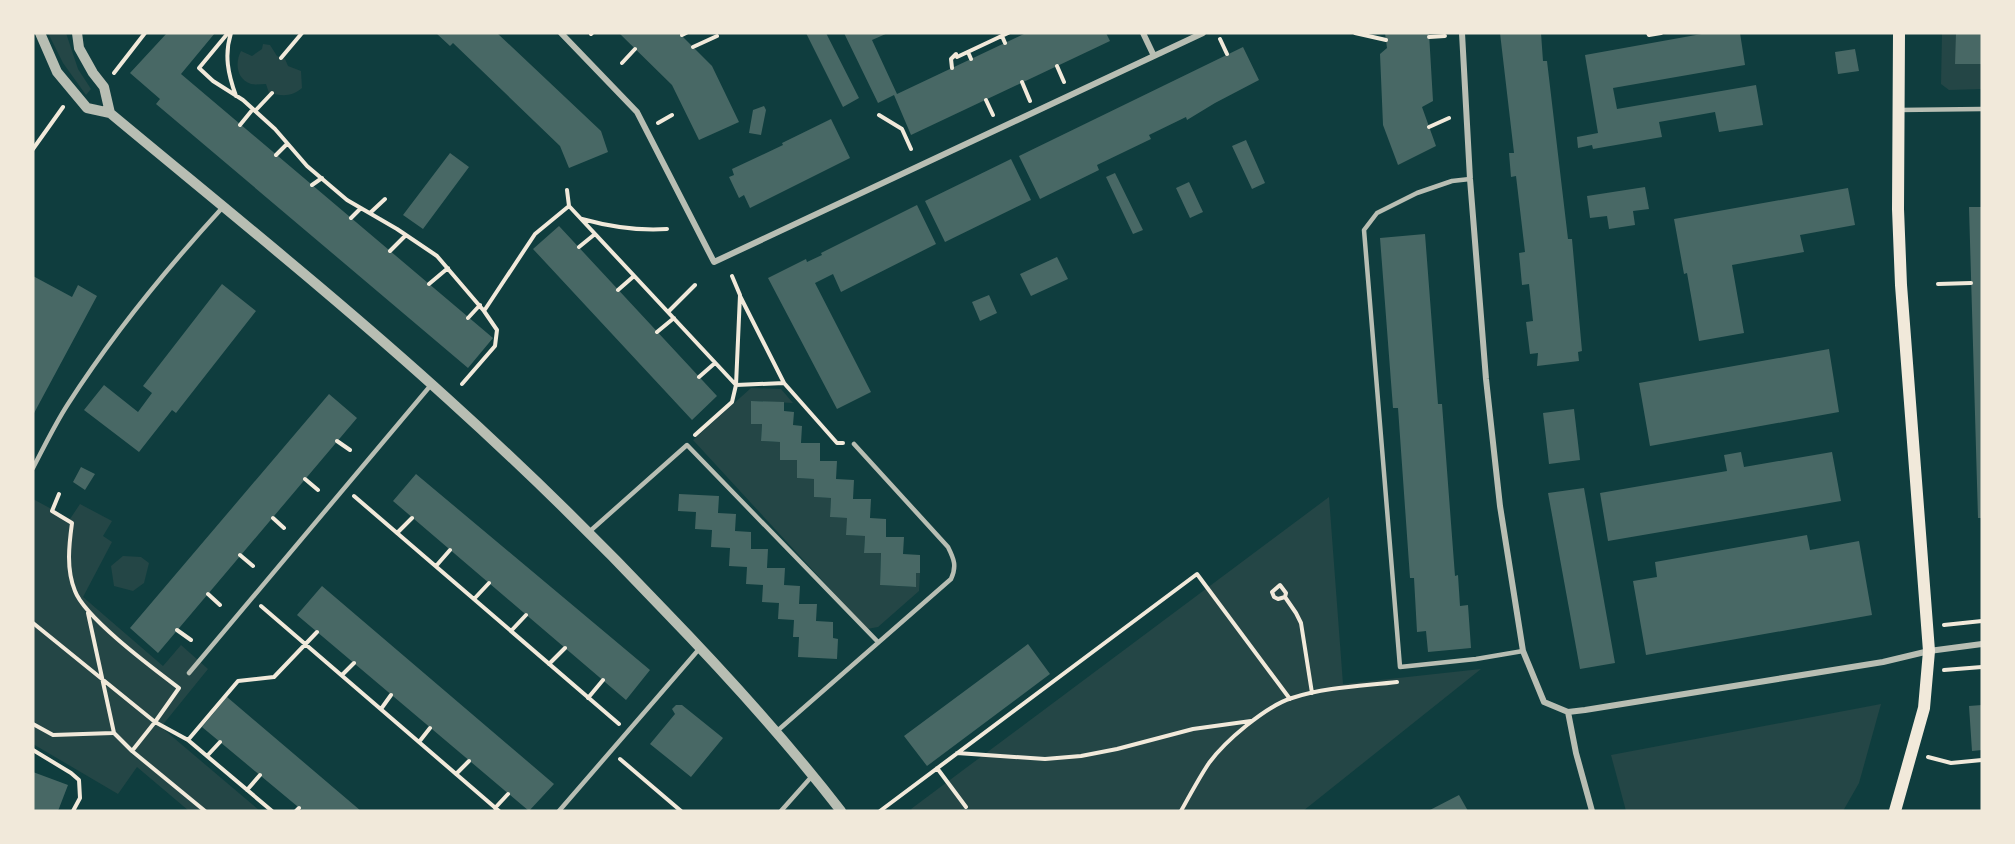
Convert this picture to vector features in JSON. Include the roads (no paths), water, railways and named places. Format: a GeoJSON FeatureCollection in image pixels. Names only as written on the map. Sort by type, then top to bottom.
{"type":"FeatureCollection","features":[{"type":"Feature","properties":{"kind":"main road"},"geometry":{"type":"LineString","coordinates":[[1895,811],[1924,708],[1929,651],[1902,296],[1898,209],[1899,33]]}},
{"type":"Feature","properties":{"kind":"street"},"geometry":{"type":"LineString","coordinates":[[40,33],[57,72],[87,108],[110,113],[223,207],[431,384],[589,532],[700,648],[776,732],[841,811]]}},
{"type":"Feature","properties":{"kind":"street"},"geometry":{"type":"LineString","coordinates":[[77,33],[79,48],[104,87],[110,113]]}},
{"type":"Feature","properties":{"kind":"street"},"geometry":{"type":"LineString","coordinates":[[561,33],[637,112],[714,262],[1203,33]]}},
{"type":"Feature","properties":{"kind":"street"},"geometry":{"type":"LineString","coordinates":[[1143,33],[1154,56]]}},
{"type":"Feature","properties":{"kind":"street"},"geometry":{"type":"LineString","coordinates":[[1462,33],[1470,179],[1500,506],[1523,651],[1544,702],[1568,711],[1883,662],[1929,651],[1982,644]]}},
{"type":"Feature","properties":{"kind":"street"},"geometry":{"type":"LineString","coordinates":[[1568,711],[1576,753],[1592,811]]}},
{"type":"Feature","properties":{"kind":"lane"},"geometry":{"type":"LineString","coordinates":[[1899,110],[1982,109]]}},
{"type":"Feature","properties":{"kind":"lane"},"geometry":{"type":"LineString","coordinates":[[1470,179],[1452,181],[1417,193],[1377,213],[1364,230],[1400,666],[1476,659],[1523,651]]}},
{"type":"Feature","properties":{"kind":"lane"},"geometry":{"type":"LineString","coordinates":[[33,468],[67,405],[105,352],[178,256],[223,207]]}},
{"type":"Feature","properties":{"kind":"lane"},"geometry":{"type":"LineString","coordinates":[[189,673],[431,384]]}},
{"type":"Feature","properties":{"kind":"lane"},"geometry":{"type":"LineString","coordinates":[[776,732],[951,579],[955,571],[955,562],[948,547],[854,444]]}},
{"type":"Feature","properties":{"kind":"lane"},"geometry":{"type":"LineString","coordinates":[[589,532],[687,445],[878,642]]}},
{"type":"Feature","properties":{"kind":"lane"},"geometry":{"type":"LineString","coordinates":[[559,811],[700,648]]}},
{"type":"Feature","properties":{"kind":"lane"},"geometry":{"type":"LineString","coordinates":[[781,811],[813,775]]}}]}
